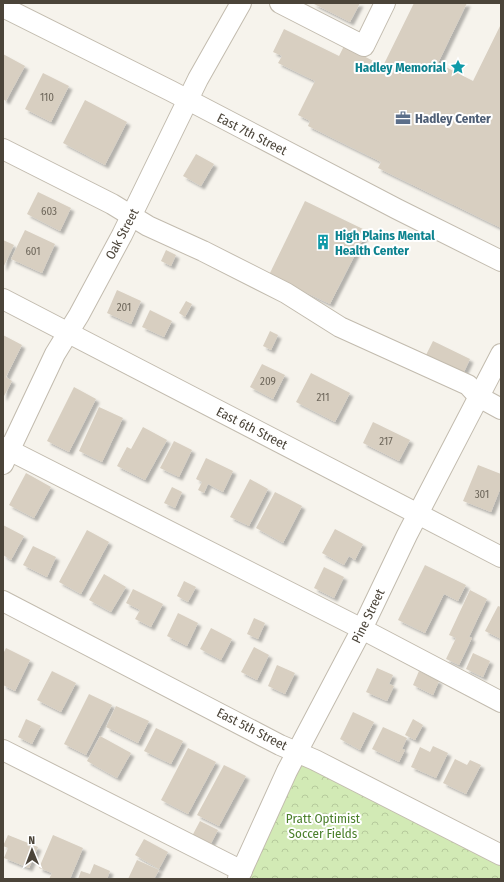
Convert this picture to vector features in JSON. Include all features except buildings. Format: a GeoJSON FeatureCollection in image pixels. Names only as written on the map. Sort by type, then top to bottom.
{"type":"FeatureCollection","features":[{"type":"Feature","properties":{"kind":"street","name":"Oak Street"},"geometry":{"type":"LineString","coordinates":[[5,454],[55,354],[132,216],[188,100],[241,3]]}},
{"type":"Feature","properties":{"kind":"street"},"geometry":{"type":"LineString","coordinates":[[280,3],[364,46],[385,3]]}},
{"type":"Feature","properties":{"kind":"street","name":"East 7th Street"},"geometry":{"type":"LineString","coordinates":[[3,7],[188,100],[501,261]]}},
{"type":"Feature","properties":{"kind":"street"},"geometry":{"type":"LineString","coordinates":[[3,149],[101,198],[148,226],[203,251],[286,293],[340,327],[468,385],[479,397],[501,409]]}},
{"type":"Feature","properties":{"kind":"street","name":"East 6th Street"},"geometry":{"type":"LineString","coordinates":[[3,299],[501,557]]}},
{"type":"Feature","properties":{"kind":"street","name":"Pine Street"},"geometry":{"type":"LineString","coordinates":[[240,875],[297,752],[362,629],[418,514],[501,354]]}},
{"type":"Feature","properties":{"kind":"street"},"geometry":{"type":"LineString","coordinates":[[5,454],[362,629],[501,702]]}},
{"type":"Feature","properties":{"kind":"street","name":"East 5th Street"},"geometry":{"type":"LineString","coordinates":[[3,602],[501,855]]}},
{"type":"Feature","properties":{"kind":"street"},"geometry":{"type":"LineString","coordinates":[[3,750],[240,875]]}},
{"type":"Feature","properties":{"kind":"green space","name":"Pratt Optimist Soccer Fields"},"geometry":{"type":"Polygon","coordinates":[[[297,752],[501,855],[501,879],[239,879],[297,752]]]}},
{"type":"Feature","properties":{"kind":"place","name":"Hadley Memorial"},"geometry":{"type":"Point","coordinates":[458,67]}},
{"type":"Feature","properties":{"kind":"place","name":"Hadley Center"},"geometry":{"type":"Point","coordinates":[403,118]}},
{"type":"Feature","properties":{"kind":"place","name":"High Plains Mental Health Center"},"geometry":{"type":"Point","coordinates":[323,242]}}]}
